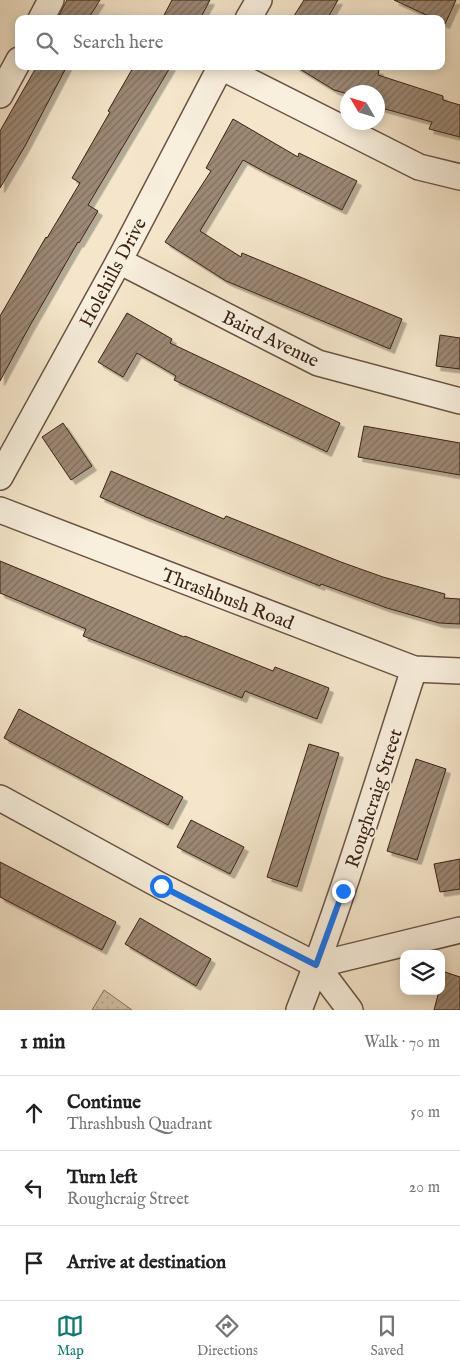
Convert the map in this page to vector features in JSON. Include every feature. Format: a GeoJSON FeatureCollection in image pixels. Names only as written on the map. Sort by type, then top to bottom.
{"type":"FeatureCollection","features":[{"type":"Feature","properties":{"kind":"street"},"geometry":{"type":"LineString","coordinates":[[43,15],[51,0]]}},
{"type":"Feature","properties":{"kind":"street"},"geometry":{"type":"LineString","coordinates":[[250,15],[259,0]]}},
{"type":"Feature","properties":{"kind":"street"},"geometry":{"type":"LineString","coordinates":[[0,95],[15,67]]}},
{"type":"Feature","properties":{"kind":"street","name":"Holehills Drive"},"geometry":{"type":"LineString","coordinates":[[0,477],[118,261],[219,70]]}},
{"type":"Feature","properties":{"kind":"street"},"geometry":{"type":"LineString","coordinates":[[229,70],[418,167],[460,177]]}},
{"type":"Feature","properties":{"kind":"street","name":"Baird Avenue"},"geometry":{"type":"LineString","coordinates":[[118,261],[318,363],[460,401]]}},
{"type":"Feature","properties":{"kind":"street","name":"Thrashbush Road"},"geometry":{"type":"LineString","coordinates":[[0,510],[414,669],[460,671]]}},
{"type":"Feature","properties":{"kind":"street","name":"Roughcraig Street"},"geometry":{"type":"LineString","coordinates":[[299,1010],[343,891],[414,669]]}},
{"type":"Feature","properties":{"kind":"street"},"geometry":{"type":"LineString","coordinates":[[0,798],[161,886],[316,965],[350,1010]]}},
{"type":"Feature","properties":{"kind":"street"},"geometry":{"type":"LineString","coordinates":[[316,965],[460,930]]}},
{"type":"Feature","properties":{"kind":"shaded area"},"geometry":{"type":"Polygon","coordinates":[[[104,990],[132,1010],[92,1010],[104,990]]]}},
{"type":"Feature","properties":{"kind":"building"},"geometry":{"type":"Polygon","coordinates":[[[67,0],[100,0],[91,15],[59,15],[67,0]]]}},
{"type":"Feature","properties":{"kind":"building"},"geometry":{"type":"Polygon","coordinates":[[[172,0],[210,0],[202,15],[164,15],[172,0]]]}},
{"type":"Feature","properties":{"kind":"building"},"geometry":{"type":"Polygon","coordinates":[[[304,0],[338,0],[329,15],[295,15],[304,0]]]}},
{"type":"Feature","properties":{"kind":"building"},"geometry":{"type":"Polygon","coordinates":[[[394,0],[456,0],[445,24],[445,15],[426,15],[394,0]]]}},
{"type":"Feature","properties":{"kind":"building"},"geometry":{"type":"Polygon","coordinates":[[[35,70],[65,70],[25,146],[0,188],[0,131],[35,70]]]}},
{"type":"Feature","properties":{"kind":"building"},"geometry":{"type":"Polygon","coordinates":[[[132,70],[169,70],[88,205],[98,211],[78,242],[0,381],[0,316],[80,183],[72,178],[110,112],[108,111],[132,70]]]}},
{"type":"Feature","properties":{"kind":"building"},"geometry":{"type":"Polygon","coordinates":[[[302,70],[379,70],[378,75],[443,96],[443,100],[460,105],[460,137],[429,129],[432,122],[385,109],[385,85],[340,85],[340,92],[302,70]]]}},
{"type":"Feature","properties":{"kind":"building"},"geometry":{"type":"Polygon","coordinates":[[[233,119],[298,157],[299,153],[357,181],[342,210],[243,160],[200,231],[241,257],[242,253],[402,319],[390,349],[226,281],[165,242],[211,171],[206,168],[233,119]]]}},
{"type":"Feature","properties":{"kind":"building"},"geometry":{"type":"Polygon","coordinates":[[[127,313],[172,339],[170,343],[340,423],[327,452],[174,380],[176,376],[137,353],[123,377],[98,362],[127,313]]]}},
{"type":"Feature","properties":{"kind":"building"},"geometry":{"type":"Polygon","coordinates":[[[440,335],[460,338],[460,369],[436,366],[440,335]]]}},
{"type":"Feature","properties":{"kind":"building"},"geometry":{"type":"Polygon","coordinates":[[[63,423],[92,466],[71,480],[42,437],[63,423]]]}},
{"type":"Feature","properties":{"kind":"building"},"geometry":{"type":"Polygon","coordinates":[[[364,426],[460,443],[460,475],[358,457],[364,426]]]}},
{"type":"Feature","properties":{"kind":"building"},"geometry":{"type":"Polygon","coordinates":[[[111,471],[224,519],[226,516],[341,562],[383,577],[445,594],[444,598],[460,599],[460,624],[439,623],[387,608],[321,584],[320,586],[100,497],[111,471]]]}},
{"type":"Feature","properties":{"kind":"building"},"geometry":{"type":"Polygon","coordinates":[[[0,561],[184,637],[273,671],[275,667],[329,688],[317,719],[245,691],[242,698],[83,636],[86,629],[0,593],[0,561]]]}},
{"type":"Feature","properties":{"kind":"building"},"geometry":{"type":"Polygon","coordinates":[[[19,709],[183,797],[168,825],[4,738],[19,709]]]}},
{"type":"Feature","properties":{"kind":"building"},"geometry":{"type":"Polygon","coordinates":[[[309,744],[339,753],[297,887],[267,877],[309,744]]]}},
{"type":"Feature","properties":{"kind":"building"},"geometry":{"type":"Polygon","coordinates":[[[416,759],[446,769],[417,860],[387,851],[416,759]]]}},
{"type":"Feature","properties":{"kind":"building"},"geometry":{"type":"Polygon","coordinates":[[[191,820],[244,847],[230,874],[177,847],[191,820]]]}},
{"type":"Feature","properties":{"kind":"building"},"geometry":{"type":"Polygon","coordinates":[[[460,859],[460,889],[440,892],[434,864],[460,859]]]}},
{"type":"Feature","properties":{"kind":"building"},"geometry":{"type":"Polygon","coordinates":[[[0,862],[116,922],[102,950],[0,897],[0,862]]]}},
{"type":"Feature","properties":{"kind":"building"},"geometry":{"type":"Polygon","coordinates":[[[140,918],[211,959],[196,986],[125,944],[140,918]]]}},
{"type":"Feature","properties":{"kind":"building"},"geometry":{"type":"Polygon","coordinates":[[[445,972],[460,977],[460,1010],[434,1010],[438,995],[445,995],[445,972]]]}},
{"type":"Feature","properties":{"kind":"route"},"geometry":{"type":"LineString","coordinates":[[161,886],[316,965],[343,891]]}}]}
